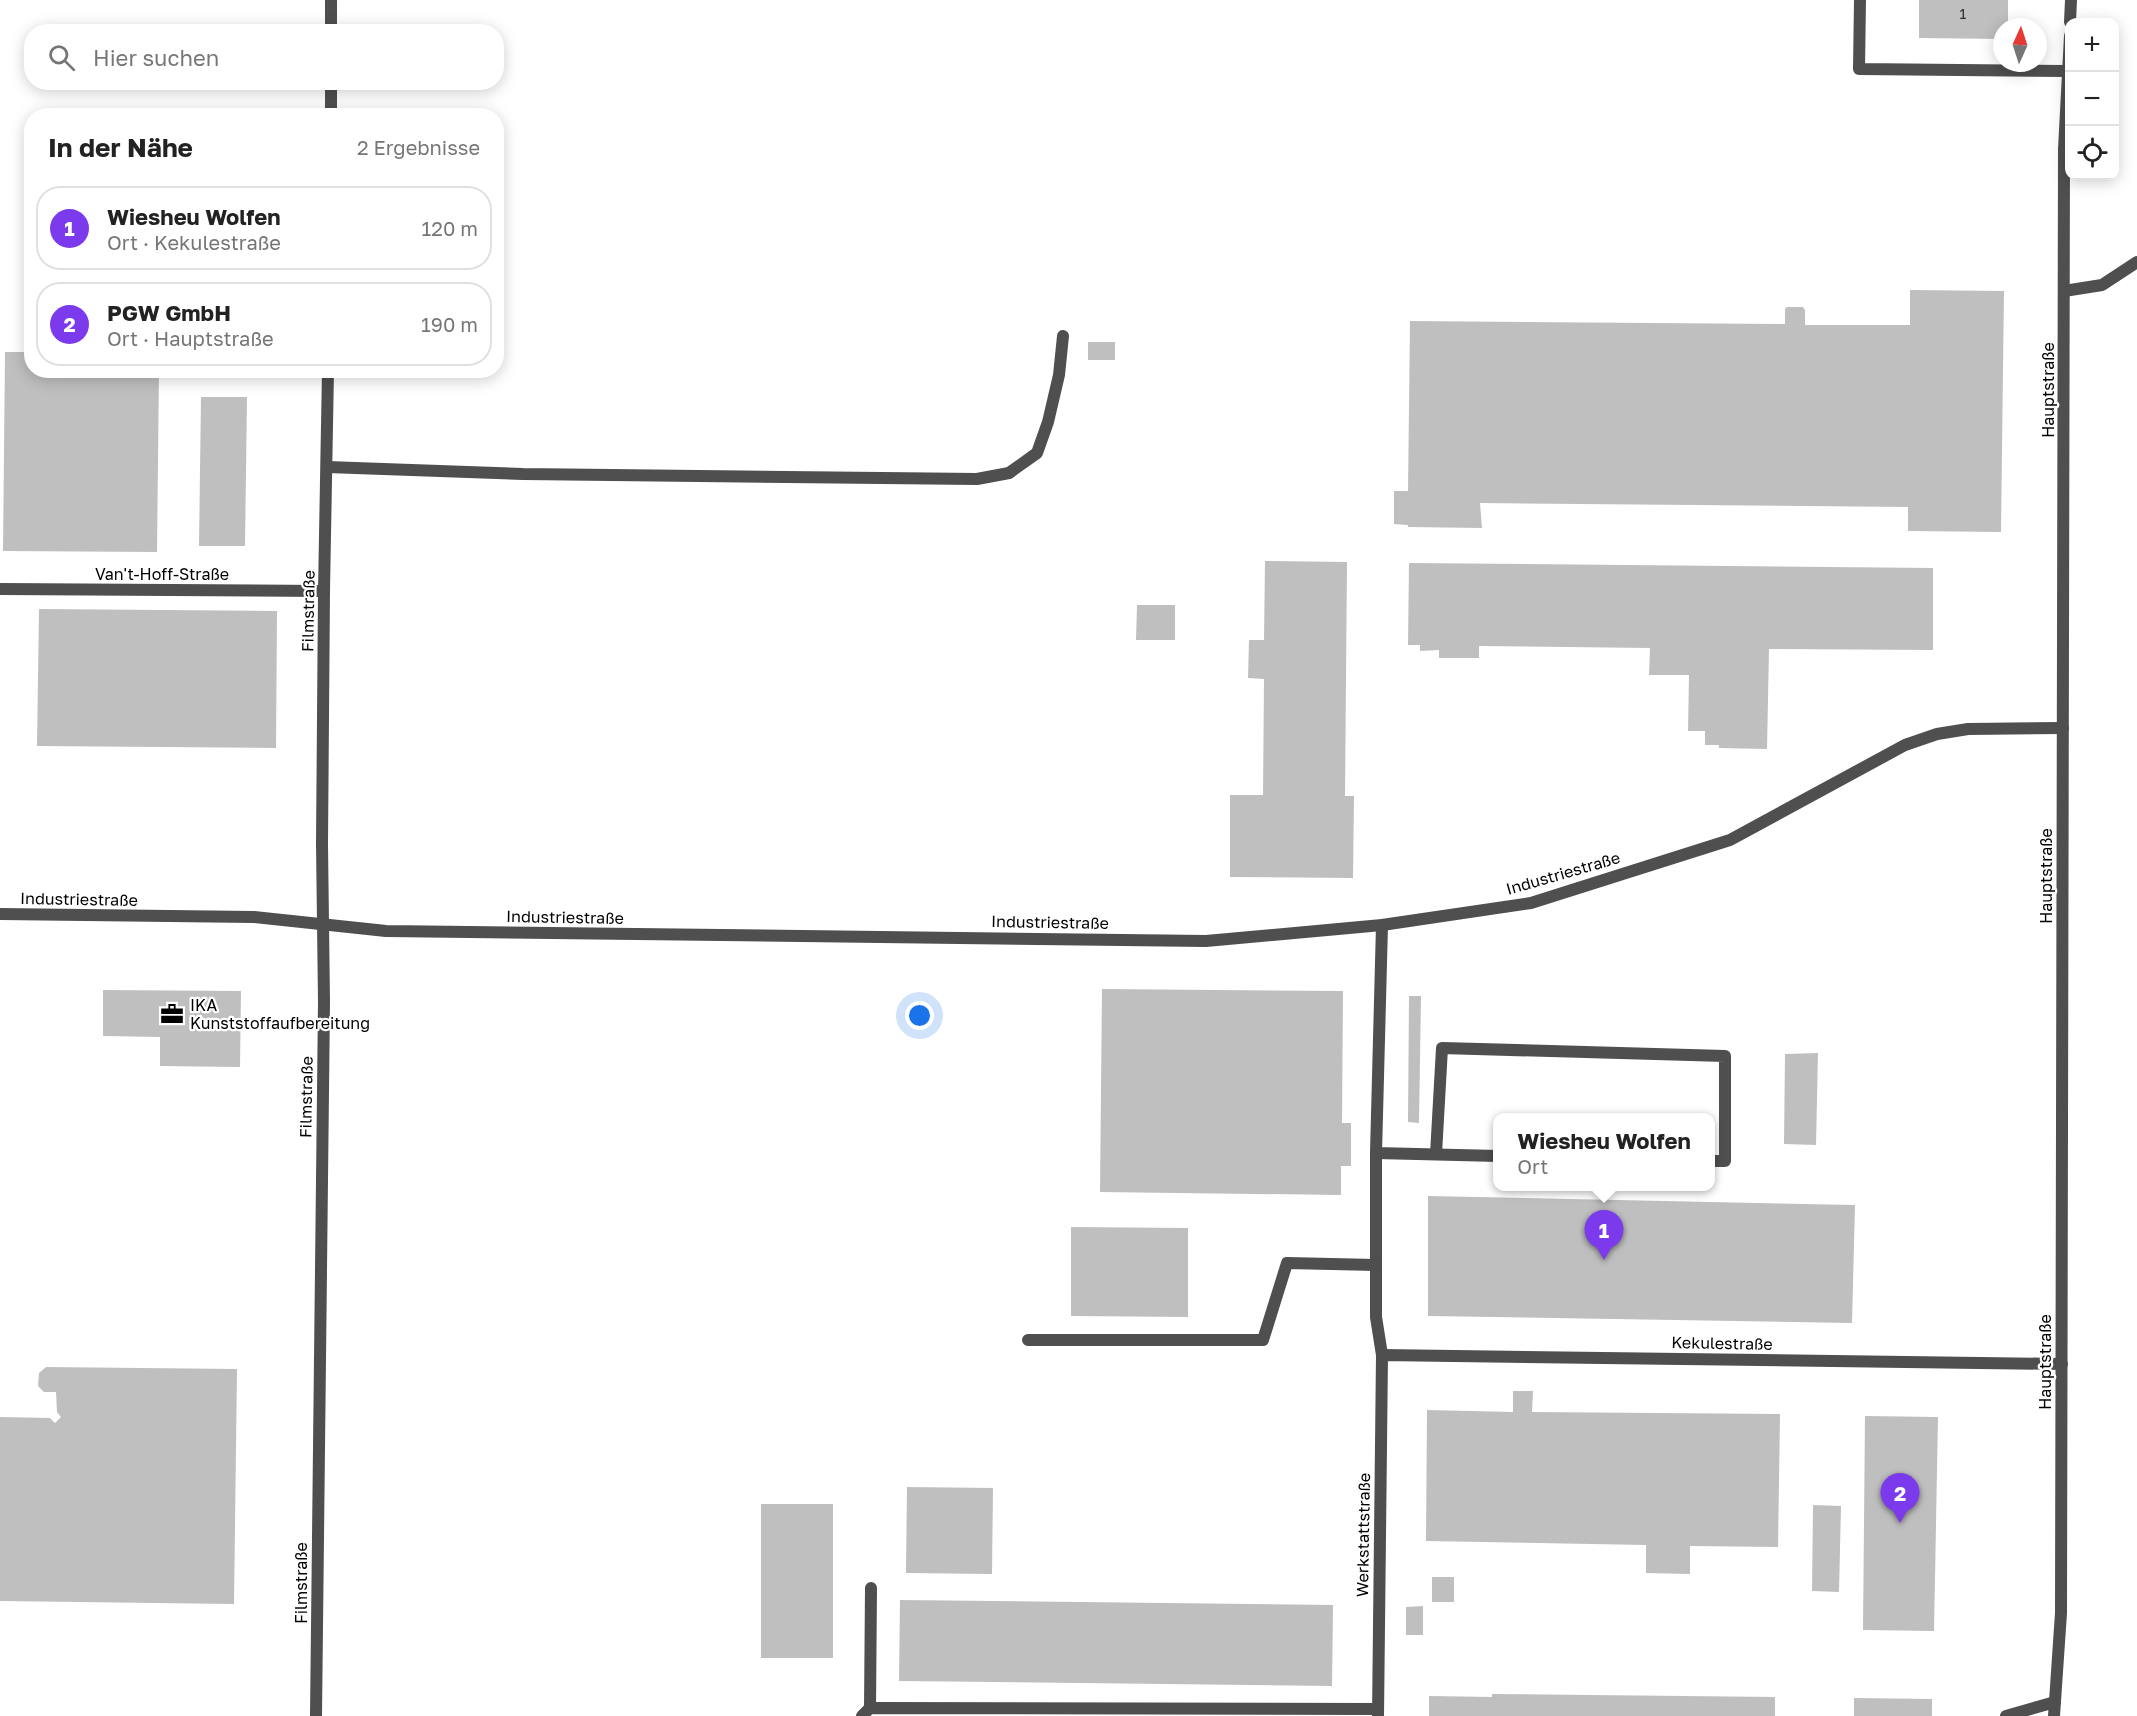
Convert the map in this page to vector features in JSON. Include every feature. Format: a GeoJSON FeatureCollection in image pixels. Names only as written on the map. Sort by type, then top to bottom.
{"type":"FeatureCollection","features":[{"type":"Feature","properties":{"kind":"street"},"geometry":{"type":"LineString","coordinates":[[331,24],[332,0]]}},
{"type":"Feature","properties":{"kind":"street"},"geometry":{"type":"LineString","coordinates":[[1860,0],[1859,69],[2065,71]]}},
{"type":"Feature","properties":{"kind":"street"},"geometry":{"type":"LineString","coordinates":[[2070,18],[2071,0]]}},
{"type":"Feature","properties":{"kind":"street","name":"Hauptstraße"},"geometry":{"type":"LineString","coordinates":[[2054,1716],[2061,1613],[2064,149],[2068,72]]}},
{"type":"Feature","properties":{"kind":"street"},"geometry":{"type":"LineString","coordinates":[[331,90],[331,108]]}},
{"type":"Feature","properties":{"kind":"street"},"geometry":{"type":"LineString","coordinates":[[2064,291],[2102,285],[2137,262]]}},
{"type":"Feature","properties":{"kind":"street"},"geometry":{"type":"LineString","coordinates":[[327,467],[523,474],[977,479],[1009,473],[1037,453],[1048,422],[1059,375],[1063,336]]}},
{"type":"Feature","properties":{"kind":"street","name":"Filmstraße"},"geometry":{"type":"LineString","coordinates":[[316,1716],[324,925],[322,844],[324,591],[328,378]]}},
{"type":"Feature","properties":{"kind":"street","name":"Van't-Hoff-Straße"},"geometry":{"type":"LineString","coordinates":[[0,589],[324,591]]}},
{"type":"Feature","properties":{"kind":"street","name":"Industriestraße"},"geometry":{"type":"LineString","coordinates":[[0,914],[254,917],[386,931],[1206,941],[1382,925],[1531,903],[1730,840],[1905,745],[1937,734],[1968,729],[2063,728]]}},
{"type":"Feature","properties":{"kind":"street","name":"Werkstattstraße"},"geometry":{"type":"LineString","coordinates":[[1378,1713],[1382,1355],[1376,1317],[1376,1153],[1382,925]]}},
{"type":"Feature","properties":{"kind":"street"},"geometry":{"type":"LineString","coordinates":[[1436,1154],[1442,1048],[1725,1056],[1725,1161],[1715,1161]]}},
{"type":"Feature","properties":{"kind":"street"},"geometry":{"type":"LineString","coordinates":[[1376,1153],[1493,1156]]}},
{"type":"Feature","properties":{"kind":"street"},"geometry":{"type":"LineString","coordinates":[[1029,1340],[1263,1340],[1287,1263],[1376,1265]]}},
{"type":"Feature","properties":{"kind":"street","name":"Kekulestraße"},"geometry":{"type":"LineString","coordinates":[[1382,1355],[2062,1364]]}},
{"type":"Feature","properties":{"kind":"street"},"geometry":{"type":"LineString","coordinates":[[871,1588],[866,1712],[1378,1713]]}},
{"type":"Feature","properties":{"kind":"street"},"geometry":{"type":"LineString","coordinates":[[2006,1716],[2055,1702]]}},
{"type":"Feature","properties":{"kind":"building"},"geometry":{"type":"Polygon","coordinates":[[[1919,0],[2008,0],[2008,18],[1993,18],[1993,39],[1919,38],[1919,0]]]}},
{"type":"Feature","properties":{"kind":"building"},"geometry":{"type":"Polygon","coordinates":[[[1910,290],[2004,291],[2001,532],[1908,531],[1908,507],[1480,503],[1482,528],[1408,527],[1408,525],[1394,524],[1394,491],[1408,491],[1410,321],[1785,324],[1787,307],[1803,307],[1805,325],[1910,325],[1910,290]]]}},
{"type":"Feature","properties":{"kind":"building"},"geometry":{"type":"Polygon","coordinates":[[[1088,342],[1115,342],[1115,360],[1088,360],[1088,342]]]}},
{"type":"Feature","properties":{"kind":"building"},"geometry":{"type":"Polygon","coordinates":[[[5,352],[24,352],[24,378],[159,378],[157,552],[3,551],[5,352]]]}},
{"type":"Feature","properties":{"kind":"building"},"geometry":{"type":"Polygon","coordinates":[[[201,397],[247,397],[245,546],[199,546],[201,397]]]}},
{"type":"Feature","properties":{"kind":"building"},"geometry":{"type":"Polygon","coordinates":[[[1265,561],[1347,562],[1345,796],[1354,796],[1353,878],[1230,877],[1230,795],[1263,795],[1264,679],[1248,678],[1249,640],[1264,640],[1265,561]]]}},
{"type":"Feature","properties":{"kind":"building"},"geometry":{"type":"Polygon","coordinates":[[[1409,563],[1933,568],[1933,650],[1769,649],[1767,749],[1719,748],[1719,745],[1705,745],[1705,731],[1688,731],[1689,675],[1649,675],[1650,648],[1479,646],[1479,658],[1439,658],[1439,650],[1420,651],[1420,645],[1408,645],[1409,563]]]}},
{"type":"Feature","properties":{"kind":"building"},"geometry":{"type":"Polygon","coordinates":[[[1137,605],[1175,605],[1175,640],[1136,640],[1137,605]]]}},
{"type":"Feature","properties":{"kind":"building"},"geometry":{"type":"Polygon","coordinates":[[[39,609],[277,611],[276,748],[37,746],[39,609]]]}},
{"type":"Feature","properties":{"kind":"building"},"geometry":{"type":"Polygon","coordinates":[[[1102,989],[1343,991],[1342,1123],[1351,1123],[1351,1166],[1341,1166],[1341,1195],[1100,1192],[1102,989]]]}},
{"type":"Feature","properties":{"kind":"building","name":"IKA Kunststoffaufbereitung"},"geometry":{"type":"Polygon","coordinates":[[[103,990],[241,991],[240,1067],[160,1066],[160,1037],[103,1036],[103,990]]]}},
{"type":"Feature","properties":{"kind":"building"},"geometry":{"type":"Polygon","coordinates":[[[1409,996],[1421,996],[1419,1123],[1408,1122],[1409,996]]]}},
{"type":"Feature","properties":{"kind":"building"},"geometry":{"type":"Polygon","coordinates":[[[1818,1053],[1816,1145],[1784,1144],[1785,1054],[1818,1053]]]}},
{"type":"Feature","properties":{"kind":"building"},"geometry":{"type":"Polygon","coordinates":[[[1428,1196],[1855,1205],[1852,1323],[1428,1316],[1428,1196]]]}},
{"type":"Feature","properties":{"kind":"building"},"geometry":{"type":"Polygon","coordinates":[[[1071,1227],[1188,1228],[1188,1317],[1071,1316],[1071,1227]]]}},
{"type":"Feature","properties":{"kind":"building"},"geometry":{"type":"Polygon","coordinates":[[[46,1367],[237,1369],[234,1604],[0,1601],[0,1417],[50,1418],[55,1423],[61,1417],[57,1412],[56,1392],[44,1392],[38,1386],[39,1373],[46,1367]]]}},
{"type":"Feature","properties":{"kind":"building"},"geometry":{"type":"Polygon","coordinates":[[[1513,1391],[1533,1391],[1532,1412],[1780,1414],[1778,1547],[1690,1546],[1690,1574],[1646,1573],[1646,1545],[1426,1541],[1427,1410],[1513,1412],[1513,1391]]]}},
{"type":"Feature","properties":{"kind":"building"},"geometry":{"type":"Polygon","coordinates":[[[1865,1416],[1938,1417],[1934,1631],[1863,1630],[1865,1416]]]}},
{"type":"Feature","properties":{"kind":"building"},"geometry":{"type":"Polygon","coordinates":[[[907,1487],[993,1488],[992,1574],[906,1573],[907,1487]]]}},
{"type":"Feature","properties":{"kind":"building"},"geometry":{"type":"Polygon","coordinates":[[[761,1504],[833,1504],[833,1658],[761,1658],[761,1504]]]}},
{"type":"Feature","properties":{"kind":"building"},"geometry":{"type":"Polygon","coordinates":[[[1813,1505],[1841,1506],[1839,1592],[1812,1591],[1813,1505]]]}},
{"type":"Feature","properties":{"kind":"building"},"geometry":{"type":"Polygon","coordinates":[[[1432,1577],[1454,1577],[1454,1602],[1432,1602],[1432,1577]]]}},
{"type":"Feature","properties":{"kind":"building"},"geometry":{"type":"Polygon","coordinates":[[[900,1600],[1333,1605],[1332,1686],[899,1681],[900,1600]]]}},
{"type":"Feature","properties":{"kind":"building"},"geometry":{"type":"Polygon","coordinates":[[[1423,1606],[1423,1635],[1406,1635],[1406,1607],[1423,1606]]]}},
{"type":"Feature","properties":{"kind":"building"},"geometry":{"type":"Polygon","coordinates":[[[1492,1694],[1775,1697],[1775,1716],[1429,1716],[1429,1696],[1492,1697],[1492,1694]]]}},
{"type":"Feature","properties":{"kind":"building"},"geometry":{"type":"Polygon","coordinates":[[[1854,1698],[1932,1699],[1932,1716],[1854,1716],[1854,1698]]]}},
{"type":"Feature","properties":{"kind":"place","name":"IKA Kunststoffaufbereitung"},"geometry":{"type":"Point","coordinates":[172,1014]}},
{"type":"Feature","properties":{"kind":"place","name":"Wiesheu Wolfen"},"geometry":{"type":"Point","coordinates":[1604,1260]}},
{"type":"Feature","properties":{"kind":"place","name":"PGW GmbH"},"geometry":{"type":"Point","coordinates":[1900,1523]}}]}
